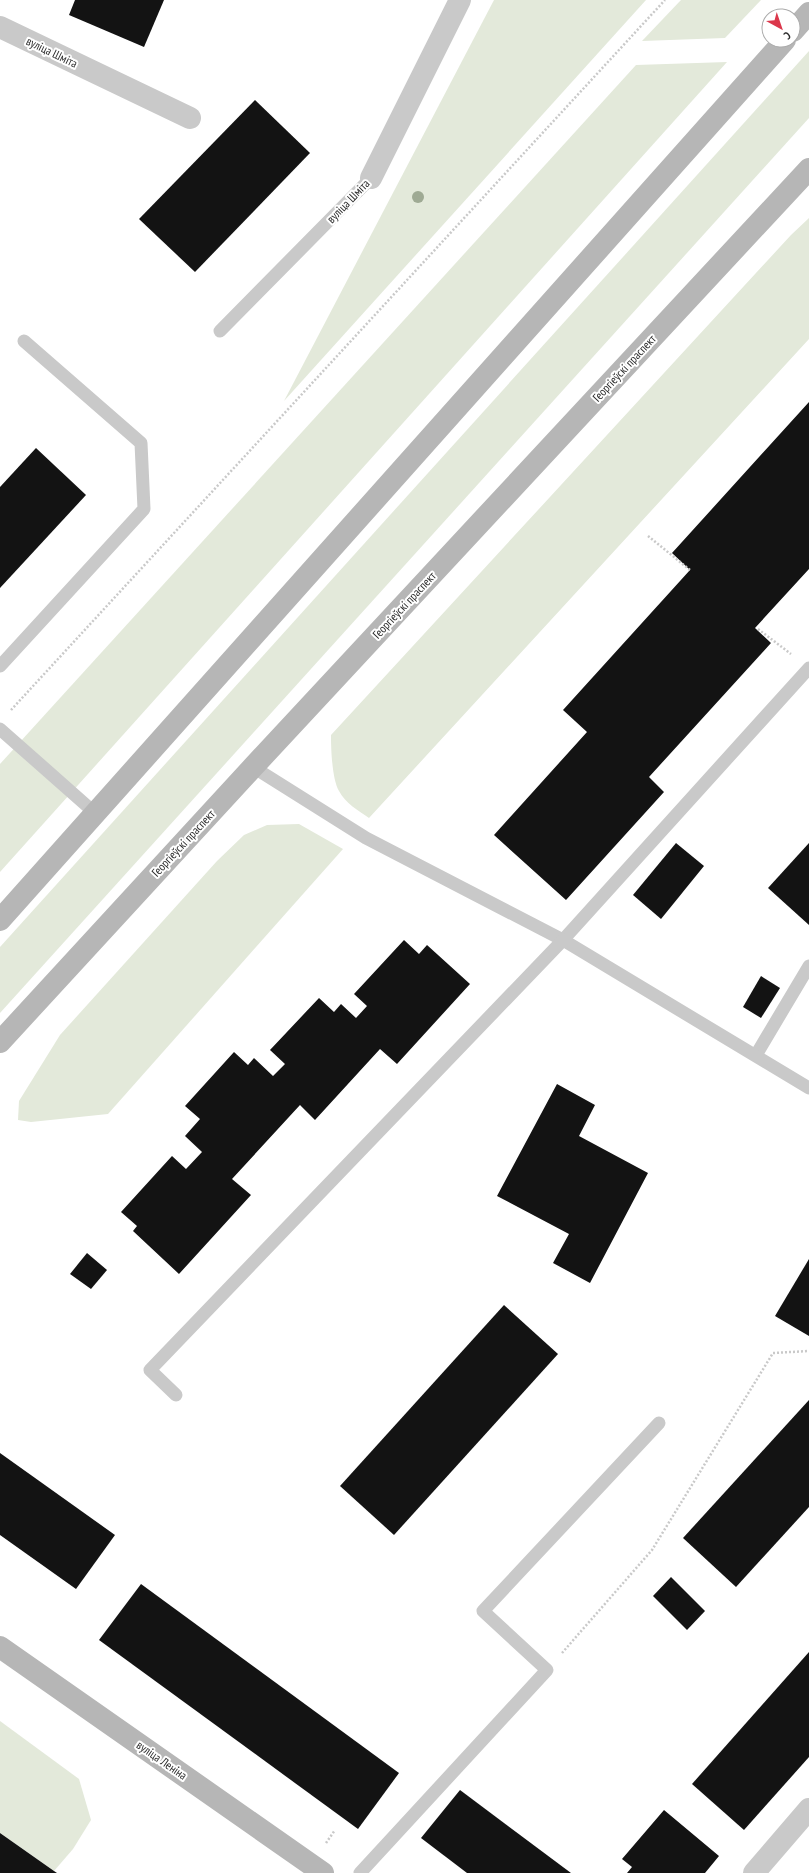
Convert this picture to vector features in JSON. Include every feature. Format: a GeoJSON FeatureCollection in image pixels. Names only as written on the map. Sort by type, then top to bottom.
{"type":"FeatureCollection","features":[{"type":"Feature","properties":{"kind":"main road"},"geometry":{"type":"LineString","coordinates":[[801,22],[809,13]]}},
{"type":"Feature","properties":{"kind":"main road"},"geometry":{"type":"LineString","coordinates":[[0,920],[778,48]]}},
{"type":"Feature","properties":{"kind":"main road","name":"Георгіеўскі праспект"},"geometry":{"type":"LineString","coordinates":[[0,1042],[253,767],[809,170]]}},
{"type":"Feature","properties":{"kind":"main road","name":"вуліца Леніна"},"geometry":{"type":"LineString","coordinates":[[0,1646],[323,1873]]}},
{"type":"Feature","properties":{"kind":"street","name":"вуліца Шміта"},"geometry":{"type":"LineString","coordinates":[[371,178],[460,0]]}},
{"type":"Feature","properties":{"kind":"street","name":"вуліца Шміта"},"geometry":{"type":"LineString","coordinates":[[0,27],[190,118]]}},
{"type":"Feature","properties":{"kind":"street"},"geometry":{"type":"LineString","coordinates":[[754,1873],[809,1809]]}},
{"type":"Feature","properties":{"kind":"lane","name":"вуліца Шміта"},"geometry":{"type":"LineString","coordinates":[[220,332],[371,178]]}},
{"type":"Feature","properties":{"kind":"lane"},"geometry":{"type":"LineString","coordinates":[[0,666],[144,509],[140,443],[24,342]]}},
{"type":"Feature","properties":{"kind":"lane"},"geometry":{"type":"LineString","coordinates":[[176,1395],[150,1370],[563,940],[809,668]]}},
{"type":"Feature","properties":{"kind":"lane"},"geometry":{"type":"LineString","coordinates":[[0,729],[95,813]]}},
{"type":"Feature","properties":{"kind":"lane"},"geometry":{"type":"LineString","coordinates":[[253,767],[366,838],[563,940],[809,1088]]}},
{"type":"Feature","properties":{"kind":"lane"},"geometry":{"type":"LineString","coordinates":[[756,1055],[809,966]]}},
{"type":"Feature","properties":{"kind":"lane"},"geometry":{"type":"LineString","coordinates":[[360,1873],[547,1670],[483,1611],[659,1423]]}},
{"type":"Feature","properties":{"kind":"path"},"geometry":{"type":"LineString","coordinates":[[10,711],[666,0]]}},
{"type":"Feature","properties":{"kind":"path"},"geometry":{"type":"LineString","coordinates":[[648,536],[690,570]]}},
{"type":"Feature","properties":{"kind":"path"},"geometry":{"type":"LineString","coordinates":[[758,629],[809,668]]}},
{"type":"Feature","properties":{"kind":"path"},"geometry":{"type":"LineString","coordinates":[[547,1670],[652,1550],[773,1354],[809,1351]]}},
{"type":"Feature","properties":{"kind":"green space"},"geometry":{"type":"Polygon","coordinates":[[[494,0],[646,0],[284,401],[494,0]]]}},
{"type":"Feature","properties":{"kind":"green space"},"geometry":{"type":"Polygon","coordinates":[[[681,0],[761,0],[725,38],[642,41],[681,0]]]}},
{"type":"Feature","properties":{"kind":"green space"},"geometry":{"type":"Polygon","coordinates":[[[809,51],[809,118],[0,1013],[0,947],[809,51]]]}},
{"type":"Feature","properties":{"kind":"green space"},"geometry":{"type":"Polygon","coordinates":[[[727,62],[0,872],[0,764],[636,65],[727,62]]]}},
{"type":"Feature","properties":{"kind":"green space"},"geometry":{"type":"Polygon","coordinates":[[[809,218],[809,339],[369,818],[352,806],[339,791],[337,786],[332,764],[331,735],[791,235],[809,218]]]}},
{"type":"Feature","properties":{"kind":"green space"},"geometry":{"type":"Polygon","coordinates":[[[299,824],[343,849],[108,1114],[31,1122],[18,1120],[19,1101],[60,1035],[217,861],[244,835],[267,825],[299,824]]]}},
{"type":"Feature","properties":{"kind":"green space"},"geometry":{"type":"Polygon","coordinates":[[[0,1721],[79,1779],[91,1820],[73,1849],[54,1871],[0,1833],[0,1721]]]}},
{"type":"Feature","properties":{"kind":"building"},"geometry":{"type":"Polygon","coordinates":[[[75,0],[164,0],[144,47],[69,15],[75,0]]]}},
{"type":"Feature","properties":{"kind":"building"},"geometry":{"type":"Polygon","coordinates":[[[255,100],[310,153],[195,272],[139,219],[255,100]]]}},
{"type":"Feature","properties":{"kind":"building"},"geometry":{"type":"Polygon","coordinates":[[[809,402],[809,569],[755,628],[771,643],[649,777],[664,792],[566,900],[494,835],[587,732],[563,710],[690,570],[672,553],[809,402]]]}},
{"type":"Feature","properties":{"kind":"building"},"geometry":{"type":"Polygon","coordinates":[[[36,448],[86,495],[0,588],[0,487],[36,448]]]}},
{"type":"Feature","properties":{"kind":"building"},"geometry":{"type":"Polygon","coordinates":[[[676,843],[704,866],[661,919],[633,895],[676,843]]]}},
{"type":"Feature","properties":{"kind":"building"},"geometry":{"type":"Polygon","coordinates":[[[809,843],[809,925],[768,888],[809,843]]]}},
{"type":"Feature","properties":{"kind":"building"},"geometry":{"type":"Polygon","coordinates":[[[404,940],[419,954],[427,945],[470,984],[397,1064],[380,1049],[315,1120],[300,1105],[232,1179],[251,1195],[179,1274],[133,1231],[137,1226],[121,1212],[172,1156],[186,1169],[202,1152],[185,1136],[200,1119],[185,1106],[234,1052],[248,1065],[254,1058],[273,1076],[285,1064],[270,1050],[319,998],[334,1012],[341,1004],[356,1018],[367,1006],[354,994],[404,940]]]}},
{"type":"Feature","properties":{"kind":"building"},"geometry":{"type":"Polygon","coordinates":[[[761,976],[780,988],[761,1018],[743,1007],[761,976]]]}},
{"type":"Feature","properties":{"kind":"building"},"geometry":{"type":"Polygon","coordinates":[[[557,1084],[595,1105],[579,1136],[648,1173],[590,1283],[553,1263],[569,1234],[497,1196],[557,1084]]]}},
{"type":"Feature","properties":{"kind":"building"},"geometry":{"type":"Polygon","coordinates":[[[87,1253],[107,1270],[91,1289],[70,1274],[87,1253]]]}},
{"type":"Feature","properties":{"kind":"building"},"geometry":{"type":"Polygon","coordinates":[[[809,1259],[809,1336],[775,1316],[809,1259]]]}},
{"type":"Feature","properties":{"kind":"building"},"geometry":{"type":"Polygon","coordinates":[[[504,1305],[558,1354],[394,1535],[340,1486],[504,1305]]]}},
{"type":"Feature","properties":{"kind":"building"},"geometry":{"type":"Polygon","coordinates":[[[809,1400],[809,1507],[736,1587],[683,1538],[809,1400]]]}},
{"type":"Feature","properties":{"kind":"building"},"geometry":{"type":"Polygon","coordinates":[[[0,1453],[115,1535],[76,1589],[0,1535],[0,1453]]]}},
{"type":"Feature","properties":{"kind":"building"},"geometry":{"type":"Polygon","coordinates":[[[671,1577],[705,1611],[687,1630],[653,1596],[671,1577]]]}},
{"type":"Feature","properties":{"kind":"building"},"geometry":{"type":"Polygon","coordinates":[[[141,1584],[399,1773],[358,1829],[99,1640],[141,1584]]]}},
{"type":"Feature","properties":{"kind":"building"},"geometry":{"type":"Polygon","coordinates":[[[809,1652],[809,1757],[744,1830],[692,1784],[809,1652]]]}},
{"type":"Feature","properties":{"kind":"building"},"geometry":{"type":"Polygon","coordinates":[[[460,1790],[571,1873],[467,1873],[421,1838],[460,1790]]]}},
{"type":"Feature","properties":{"kind":"building"},"geometry":{"type":"Polygon","coordinates":[[[664,1810],[719,1856],[705,1873],[627,1873],[632,1867],[622,1859],[664,1810]]]}},
{"type":"Feature","properties":{"kind":"building"},"geometry":{"type":"Polygon","coordinates":[[[0,1833],[54,1871],[57,1873],[0,1873],[0,1833]]]}}]}
